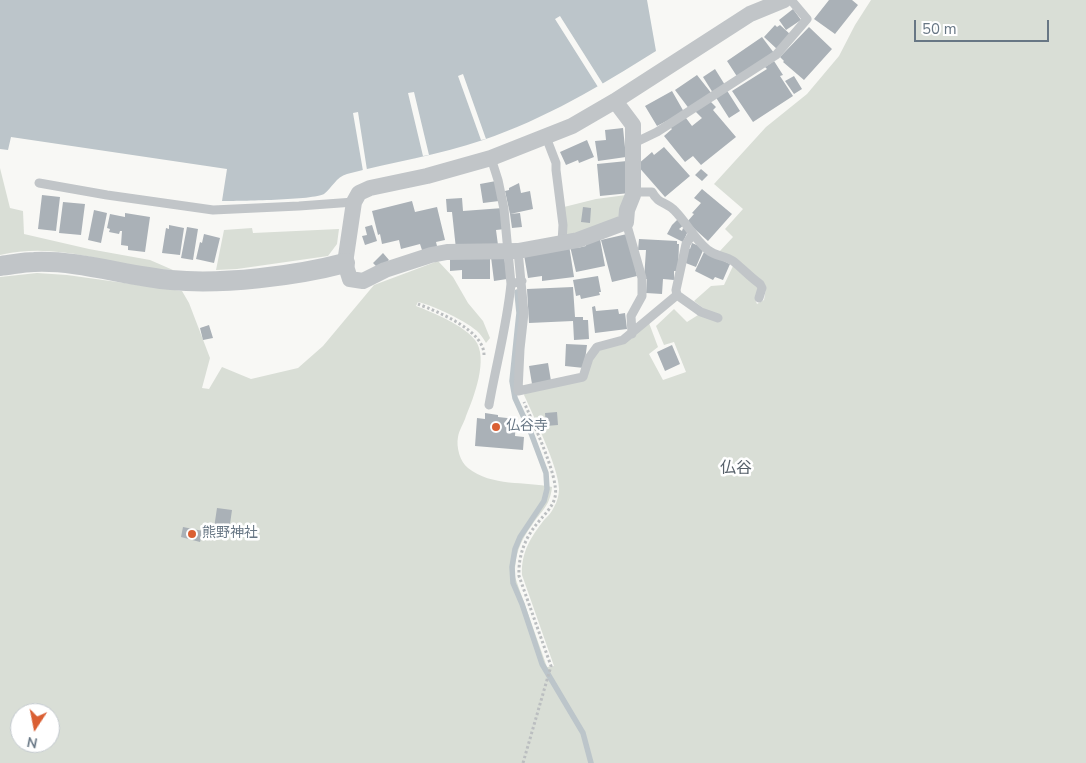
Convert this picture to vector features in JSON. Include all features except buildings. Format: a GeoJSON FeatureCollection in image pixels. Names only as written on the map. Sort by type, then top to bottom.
{"type":"FeatureCollection","features":[{"type":"Feature","properties":{"kind":"street"},"geometry":{"type":"LineString","coordinates":[[614,100],[633,125],[634,195],[626,210],[626,222],[578,240],[512,251],[447,252],[431,255],[386,270],[363,281],[350,279],[346,263],[354,202],[359,193],[370,188],[427,176],[491,158],[572,126],[750,14],[784,0]]}},
{"type":"Feature","properties":{"kind":"street"},"geometry":{"type":"LineString","coordinates":[[0,266],[34,262],[69,264],[134,276],[205,281],[290,274],[346,263]]}},
{"type":"Feature","properties":{"kind":"lane"},"geometry":{"type":"LineString","coordinates":[[632,144],[657,132],[776,55],[807,18],[791,0]]}},
{"type":"Feature","properties":{"kind":"lane"},"geometry":{"type":"LineString","coordinates":[[546,136],[556,163],[563,225],[562,243]]}},
{"type":"Feature","properties":{"kind":"lane"},"geometry":{"type":"LineString","coordinates":[[491,158],[498,180],[512,251],[522,281],[524,313],[518,391],[583,377],[589,358],[597,347],[623,340],[677,295]]}},
{"type":"Feature","properties":{"kind":"lane"},"geometry":{"type":"LineString","coordinates":[[39,183],[213,210],[354,202]]}},
{"type":"Feature","properties":{"kind":"lane"},"geometry":{"type":"LineString","coordinates":[[633,192],[652,192],[659,202],[667,204],[674,210],[692,235],[708,250],[730,259],[760,284],[762,288],[759,298]]}},
{"type":"Feature","properties":{"kind":"lane"},"geometry":{"type":"LineString","coordinates":[[626,222],[642,278],[642,296],[631,316],[632,334]]}},
{"type":"Feature","properties":{"kind":"lane"},"geometry":{"type":"LineString","coordinates":[[692,235],[686,244],[676,290],[677,295],[701,312],[718,318]]}},
{"type":"Feature","properties":{"kind":"lane"},"geometry":{"type":"LineString","coordinates":[[489,405],[505,328],[511,284],[512,251]]}},
{"type":"Feature","properties":{"kind":"lane"},"geometry":{"type":"LineString","coordinates":[[511,284],[522,281]]}},
{"type":"Feature","properties":{"kind":"path"},"geometry":{"type":"LineString","coordinates":[[418,304],[436,311],[473,333],[480,340],[484,350],[484,359]]}},
{"type":"Feature","properties":{"kind":"path"},"geometry":{"type":"LineString","coordinates":[[518,391],[530,415],[553,474],[556,489],[551,507],[535,525],[521,550],[518,567],[519,576],[551,666],[523,763]]}},
{"type":"Feature","properties":{"kind":"shaded area"},"geometry":{"type":"Polygon","coordinates":[[[0,0],[647,0],[656,51],[593,89],[550,112],[483,140],[450,150],[343,175],[324,194],[317,196],[275,200],[222,201],[227,169],[11,137],[8,150],[0,149],[0,0]]]}},
{"type":"Feature","properties":{"kind":"shaded area"},"geometry":{"type":"Polygon","coordinates":[[[871,0],[1086,0],[1086,763],[0,763],[0,277],[37,273],[67,275],[182,291],[189,303],[210,358],[202,388],[209,389],[222,367],[251,379],[298,368],[323,346],[374,285],[438,261],[453,277],[468,303],[483,321],[490,338],[486,343],[474,329],[441,310],[418,302],[416,306],[464,330],[475,340],[479,348],[481,357],[479,378],[458,437],[461,458],[468,468],[487,478],[552,487],[545,508],[521,543],[517,556],[515,577],[547,667],[554,666],[522,575],[522,567],[528,545],[539,526],[553,509],[558,498],[559,489],[555,468],[524,395],[525,393],[586,379],[592,359],[599,349],[649,323],[658,347],[649,354],[663,380],[686,372],[674,342],[664,345],[656,326],[674,309],[687,322],[698,315],[703,308],[694,301],[711,286],[724,285],[733,266],[759,288],[755,299],[757,304],[764,300],[766,288],[763,281],[719,252],[733,237],[725,229],[743,209],[714,184],[766,127],[807,94],[839,56],[871,0]]]}},
{"type":"Feature","properties":{"kind":"shaded area"},"geometry":{"type":"Polygon","coordinates":[[[0,168],[10,208],[23,211],[24,234],[89,249],[150,260],[173,270],[144,268],[51,251],[18,252],[0,255],[0,168]]]}},
{"type":"Feature","properties":{"kind":"shaded area"},"geometry":{"type":"Polygon","coordinates":[[[626,195],[623,214],[567,238],[564,207],[596,199],[626,195]]]}},
{"type":"Feature","properties":{"kind":"shaded area"},"geometry":{"type":"Polygon","coordinates":[[[252,228],[253,233],[339,229],[337,244],[328,256],[237,269],[216,270],[224,230],[252,228]]]}},
{"type":"Feature","properties":{"kind":"pier"},"geometry":{"type":"Polygon","coordinates":[[[560,16],[603,84],[598,87],[555,19],[560,16]]]}},
{"type":"Feature","properties":{"kind":"pier"},"geometry":{"type":"Polygon","coordinates":[[[463,74],[486,139],[481,140],[458,76],[463,74]]]}},
{"type":"Feature","properties":{"kind":"pier"},"geometry":{"type":"Polygon","coordinates":[[[414,92],[429,155],[423,156],[408,93],[414,92]]]}},
{"type":"Feature","properties":{"kind":"pier"},"geometry":{"type":"Polygon","coordinates":[[[358,112],[367,170],[363,171],[353,113],[358,112]]]}},
{"type":"Feature","properties":{"kind":"waterway"},"geometry":{"type":"LineString","coordinates":[[517,292],[519,313],[512,381],[515,398],[546,473],[547,489],[544,501],[520,537],[515,549],[512,567],[513,583],[542,664],[583,733],[591,763]]}},
{"type":"Feature","properties":{"kind":"place","name":"仏谷寺"},"geometry":{"type":"Point","coordinates":[496,427]}},
{"type":"Feature","properties":{"kind":"place","name":"熊野神社"},"geometry":{"type":"Point","coordinates":[192,534]}},
{"type":"Feature","properties":{"kind":"district","name":"仏谷"},"geometry":{"type":"Point","coordinates":[736,469]}}]}
